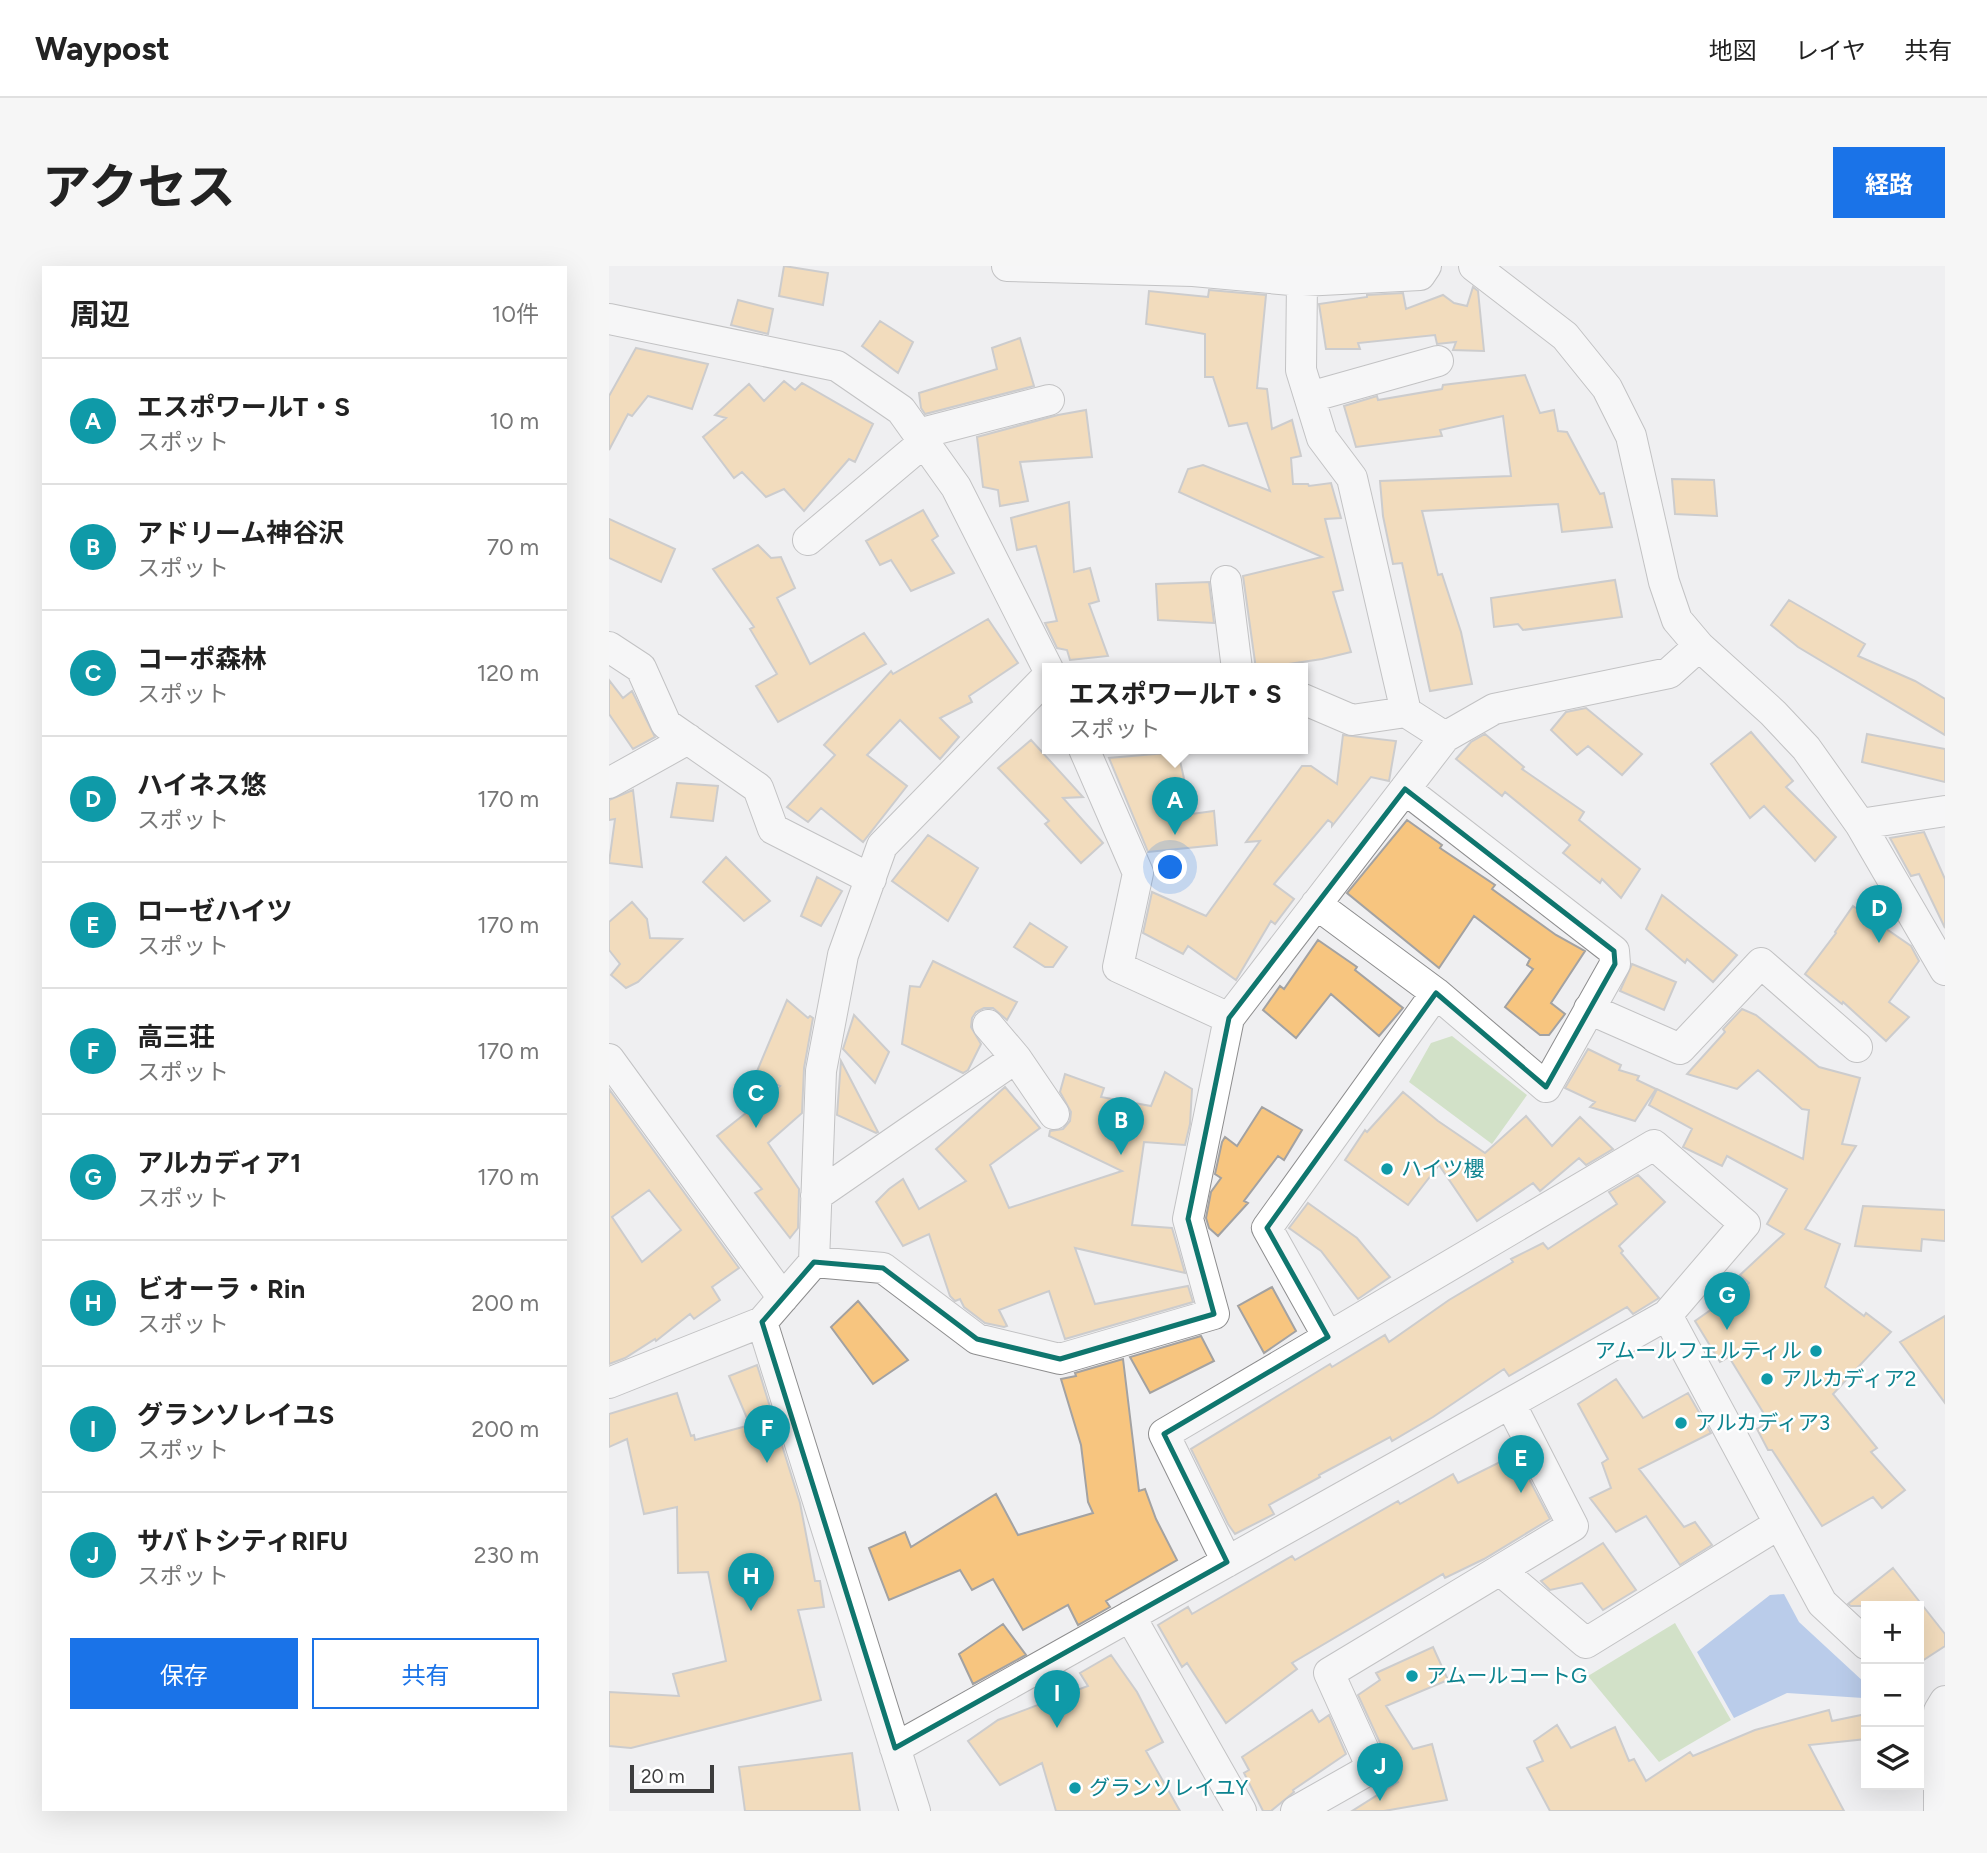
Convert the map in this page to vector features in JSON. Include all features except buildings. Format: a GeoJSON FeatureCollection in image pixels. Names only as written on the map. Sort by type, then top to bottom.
{"type":"FeatureCollection","features":[{"type":"Feature","properties":{"kind":"street"},"geometry":{"type":"LineString","coordinates":[[1007,266],[1193,271],[1302,281],[1420,275],[1426,266]]}},
{"type":"Feature","properties":{"kind":"street"},"geometry":{"type":"LineString","coordinates":[[1474,266],[1565,336],[1607,388],[1631,436],[1664,582],[1677,620],[1699,646],[1773,713],[1806,748],[1860,824],[1945,970]]}},
{"type":"Feature","properties":{"kind":"street"},"geometry":{"type":"LineString","coordinates":[[1302,281],[1301,370],[1322,438],[1352,478],[1406,712]]}},
{"type":"Feature","properties":{"kind":"street"},"geometry":{"type":"LineString","coordinates":[[609,319],[837,366],[901,410],[956,487],[1045,663]]}},
{"type":"Feature","properties":{"kind":"street"},"geometry":{"type":"LineString","coordinates":[[1310,397],[1438,361]]}},
{"type":"Feature","properties":{"kind":"street"},"geometry":{"type":"LineString","coordinates":[[808,540],[921,438],[1049,400]]}},
{"type":"Feature","properties":{"kind":"street"},"geometry":{"type":"LineString","coordinates":[[1226,581],[1236,663]]}},
{"type":"Feature","properties":{"kind":"street"},"geometry":{"type":"LineString","coordinates":[[814,1262],[883,1269],[977,1339],[1060,1359],[1214,1314],[1188,1219],[1229,1018],[1445,737],[1494,709],[1669,673],[1699,646]]}},
{"type":"Feature","properties":{"kind":"street"},"geometry":{"type":"LineString","coordinates":[[609,647],[642,668],[666,724],[758,788],[773,829],[871,879]]}},
{"type":"Feature","properties":{"kind":"street"},"geometry":{"type":"LineString","coordinates":[[609,1383],[762,1322],[814,1262],[821,1071],[843,955],[882,846],[1042,682]]}},
{"type":"Feature","properties":{"kind":"street"},"geometry":{"type":"LineString","coordinates":[[1308,701],[1352,720],[1406,712],[1445,737]]}},
{"type":"Feature","properties":{"kind":"street"},"geometry":{"type":"LineString","coordinates":[[609,783],[688,739]]}},
{"type":"Feature","properties":{"kind":"street"},"geometry":{"type":"LineString","coordinates":[[1086,754],[1138,873],[1118,967],[1229,1018]]}},
{"type":"Feature","properties":{"kind":"street"},"geometry":{"type":"LineString","coordinates":[[1317,904],[1436,993],[1546,1087],[1615,964],[1614,951],[1405,789]]}},
{"type":"Feature","properties":{"kind":"street"},"geometry":{"type":"LineString","coordinates":[[1860,824],[1945,811]]}},
{"type":"Feature","properties":{"kind":"street"},"geometry":{"type":"LineString","coordinates":[[1589,1009],[1680,1049],[1761,963],[1857,1047]]}},
{"type":"Feature","properties":{"kind":"street"},"geometry":{"type":"LineString","coordinates":[[1328,1337],[1267,1228],[1436,993]]}},
{"type":"Feature","properties":{"kind":"street"},"geometry":{"type":"LineString","coordinates":[[988,1025],[1016,1058],[1054,1114]]}},
{"type":"Feature","properties":{"kind":"street"},"geometry":{"type":"LineString","coordinates":[[816,1196],[1016,1058]]}},
{"type":"Feature","properties":{"kind":"street"},"geometry":{"type":"LineString","coordinates":[[609,1059],[783,1298]]}},
{"type":"Feature","properties":{"kind":"street"},"geometry":{"type":"LineString","coordinates":[[895,1748],[1131,1616],[1667,1315],[1745,1224],[1654,1145],[1164,1434],[1227,1562]]}},
{"type":"Feature","properties":{"kind":"street"},"geometry":{"type":"LineString","coordinates":[[1667,1315],[1822,1603],[1861,1639]]}},
{"type":"Feature","properties":{"kind":"street"},"geometry":{"type":"LineString","coordinates":[[762,1322],[915,1811]]}},
{"type":"Feature","properties":{"kind":"street"},"geometry":{"type":"LineString","coordinates":[[1296,1811],[1372,1768],[1329,1673],[1573,1526],[1510,1403]]}},
{"type":"Feature","properties":{"kind":"street"},"geometry":{"type":"LineString","coordinates":[[1500,1570],[1586,1643],[1779,1524]]}},
{"type":"Feature","properties":{"kind":"street"},"geometry":{"type":"LineString","coordinates":[[1131,1616],[1241,1811]]}},
{"type":"Feature","properties":{"kind":"street"},"geometry":{"type":"LineString","coordinates":[[1934,1702],[1939,1811]]}},
{"type":"Feature","properties":{"kind":"highlighted area"},"geometry":{"type":"Polygon","coordinates":[[[1405,789],[1614,951],[1615,964],[1546,1087],[1436,993],[1267,1228],[1328,1337],[1164,1434],[1227,1562],[895,1748],[762,1322],[814,1262],[883,1268],[977,1339],[1060,1359],[1214,1314],[1188,1219],[1229,1018],[1405,789]]]}},
{"type":"Feature","properties":{"kind":"green space"},"geometry":{"type":"Polygon","coordinates":[[[1452,1036],[1527,1095],[1492,1144],[1409,1082],[1431,1043],[1452,1036]]]}},
{"type":"Feature","properties":{"kind":"green space"},"geometry":{"type":"Polygon","coordinates":[[[1675,1623],[1731,1720],[1659,1762],[1588,1676],[1675,1623]]]}},
{"type":"Feature","properties":{"kind":"water"},"geometry":{"type":"Polygon","coordinates":[[[1784,1594],[1799,1622],[1861,1679],[1861,1698],[1787,1693],[1734,1718],[1697,1652],[1770,1595],[1784,1594]]]}},
{"type":"Feature","properties":{"kind":"place","name":"エスポワールT・S"},"geometry":{"type":"Point","coordinates":[1175,835]}},
{"type":"Feature","properties":{"kind":"place","name":"ハイネス悠"},"geometry":{"type":"Point","coordinates":[1879,943]}},
{"type":"Feature","properties":{"kind":"place","name":"コーポ森林"},"geometry":{"type":"Point","coordinates":[756,1128]}},
{"type":"Feature","properties":{"kind":"place","name":"アドリーム神谷沢"},"geometry":{"type":"Point","coordinates":[1121,1155]}},
{"type":"Feature","properties":{"kind":"place","name":"ハイツ櫻"},"geometry":{"type":"Point","coordinates":[1387,1169]}},
{"type":"Feature","properties":{"kind":"place","name":"アルカディア1"},"geometry":{"type":"Point","coordinates":[1727,1330]}},
{"type":"Feature","properties":{"kind":"place","name":"アムールフェルティル"},"geometry":{"type":"Point","coordinates":[1816,1351]}},
{"type":"Feature","properties":{"kind":"place","name":"アルカディア2"},"geometry":{"type":"Point","coordinates":[1767,1379]}},
{"type":"Feature","properties":{"kind":"place","name":"アルカディア3"},"geometry":{"type":"Point","coordinates":[1681,1423]}},
{"type":"Feature","properties":{"kind":"place","name":"高三荘"},"geometry":{"type":"Point","coordinates":[767,1463]}},
{"type":"Feature","properties":{"kind":"place","name":"ローゼハイツ"},"geometry":{"type":"Point","coordinates":[1521,1493]}},
{"type":"Feature","properties":{"kind":"place","name":"ビオーラ・Rin"},"geometry":{"type":"Point","coordinates":[751,1611]}},
{"type":"Feature","properties":{"kind":"place","name":"アムールコートG"},"geometry":{"type":"Point","coordinates":[1412,1676]}},
{"type":"Feature","properties":{"kind":"place","name":"グランソレイユS"},"geometry":{"type":"Point","coordinates":[1057,1728]}},
{"type":"Feature","properties":{"kind":"place","name":"グランソレイユY"},"geometry":{"type":"Point","coordinates":[1075,1788]}},
{"type":"Feature","properties":{"kind":"place","name":"サバトシティRIFU"},"geometry":{"type":"Point","coordinates":[1380,1801]}}]}
